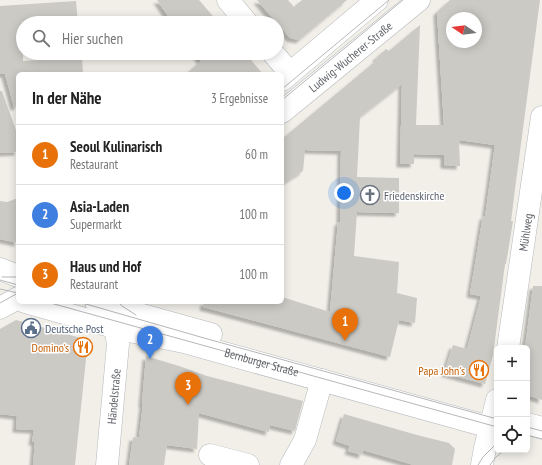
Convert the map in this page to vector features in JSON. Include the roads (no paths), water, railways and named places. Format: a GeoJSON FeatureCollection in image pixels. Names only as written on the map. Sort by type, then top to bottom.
{"type":"FeatureCollection","features":[{"type":"Feature","properties":{"kind":"street"},"geometry":{"type":"LineString","coordinates":[[228,0],[241,16]]}},
{"type":"Feature","properties":{"kind":"street","name":"Ludwig-Wucherer-Straße"},"geometry":{"type":"LineString","coordinates":[[286,77],[377,0]]}},
{"type":"Feature","properties":{"kind":"street","name":"Ludwig-Wucherer-Straße"},"geometry":{"type":"LineString","coordinates":[[284,110],[419,0]]}},
{"type":"Feature","properties":{"kind":"street"},"geometry":{"type":"LineString","coordinates":[[277,60],[283,72]]}},
{"type":"Feature","properties":{"kind":"street","name":"Mühlweg"},"geometry":{"type":"LineString","coordinates":[[508,345],[542,117]]}},
{"type":"Feature","properties":{"kind":"street"},"geometry":{"type":"LineString","coordinates":[[0,269],[16,275]]}},
{"type":"Feature","properties":{"kind":"street"},"geometry":{"type":"LineString","coordinates":[[0,276],[16,276]]}},
{"type":"Feature","properties":{"kind":"street","name":"Bernburger Straße"},"geometry":{"type":"LineString","coordinates":[[47,304],[121,313],[248,344],[494,417]]}},
{"type":"Feature","properties":{"kind":"street","name":"Bernburger Straße"},"geometry":{"type":"LineString","coordinates":[[101,304],[184,342],[322,380],[494,417]]}},
{"type":"Feature","properties":{"kind":"street","name":"Händelstraße"},"geometry":{"type":"LineString","coordinates":[[107,465],[121,313]]}},
{"type":"Feature","properties":{"kind":"street"},"geometry":{"type":"LineString","coordinates":[[292,465],[305,440],[322,380]]}},
{"type":"Feature","properties":{"kind":"street"},"geometry":{"type":"LineString","coordinates":[[482,465],[494,421]]}},
{"type":"Feature","properties":{"kind":"street"},"geometry":{"type":"LineString","coordinates":[[530,425],[542,428]]}},
{"type":"Feature","properties":{"kind":"street"},"geometry":{"type":"LineString","coordinates":[[530,438],[542,442]]}},
{"type":"Feature","properties":{"kind":"street"},"geometry":{"type":"LineString","coordinates":[[210,455],[248,465]]}},
{"type":"Feature","properties":{"kind":"tram line"},"geometry":{"type":"LineString","coordinates":[[284,87],[389,0]]}},
{"type":"Feature","properties":{"kind":"tram line"},"geometry":{"type":"LineString","coordinates":[[284,98],[403,0]]}},
{"type":"Feature","properties":{"kind":"tram line"},"geometry":{"type":"LineString","coordinates":[[2,277],[16,277]]}},
{"type":"Feature","properties":{"kind":"tram line"},"geometry":{"type":"LineString","coordinates":[[0,280],[16,284]]}},
{"type":"Feature","properties":{"kind":"tram line"},"geometry":{"type":"LineString","coordinates":[[0,289],[16,293]]}},
{"type":"Feature","properties":{"kind":"tram line"},"geometry":{"type":"LineString","coordinates":[[0,303],[16,294]]}},
{"type":"Feature","properties":{"kind":"tram line"},"geometry":{"type":"LineString","coordinates":[[54,304],[494,426]]}},
{"type":"Feature","properties":{"kind":"tram line"},"geometry":{"type":"LineString","coordinates":[[86,304],[494,418]]}},
{"type":"Feature","properties":{"kind":"tram line"},"geometry":{"type":"LineString","coordinates":[[120,304],[136,315]]}},
{"type":"Feature","properties":{"kind":"tram line"},"geometry":{"type":"LineString","coordinates":[[530,428],[542,431]]}},
{"type":"Feature","properties":{"kind":"tram line"},"geometry":{"type":"LineString","coordinates":[[530,436],[542,439]]}},
{"type":"Feature","properties":{"kind":"tram line"},"geometry":{"type":"LineString","coordinates":[[478,465],[483,457],[494,446]]}},
{"type":"Feature","properties":{"kind":"tram line"},"geometry":{"type":"LineString","coordinates":[[490,465],[501,453]]}},
{"type":"Feature","properties":{"kind":"place","name":"Friedenskirche"},"geometry":{"type":"Point","coordinates":[370,195]}},
{"type":"Feature","properties":{"kind":"place","name":"Deutsche Post"},"geometry":{"type":"Point","coordinates":[31,328]}},
{"type":"Feature","properties":{"kind":"place","name":"Seoul Kulinarisch"},"geometry":{"type":"Point","coordinates":[345,341]}},
{"type":"Feature","properties":{"kind":"place","name":"Domino's"},"geometry":{"type":"Point","coordinates":[83,347]}},
{"type":"Feature","properties":{"kind":"place","name":"Asia-Laden"},"geometry":{"type":"Point","coordinates":[150,359]}},
{"type":"Feature","properties":{"kind":"place","name":"Papa John's"},"geometry":{"type":"Point","coordinates":[479,370]}},
{"type":"Feature","properties":{"kind":"place","name":"Haus und Hof"},"geometry":{"type":"Point","coordinates":[188,405]}}]}
